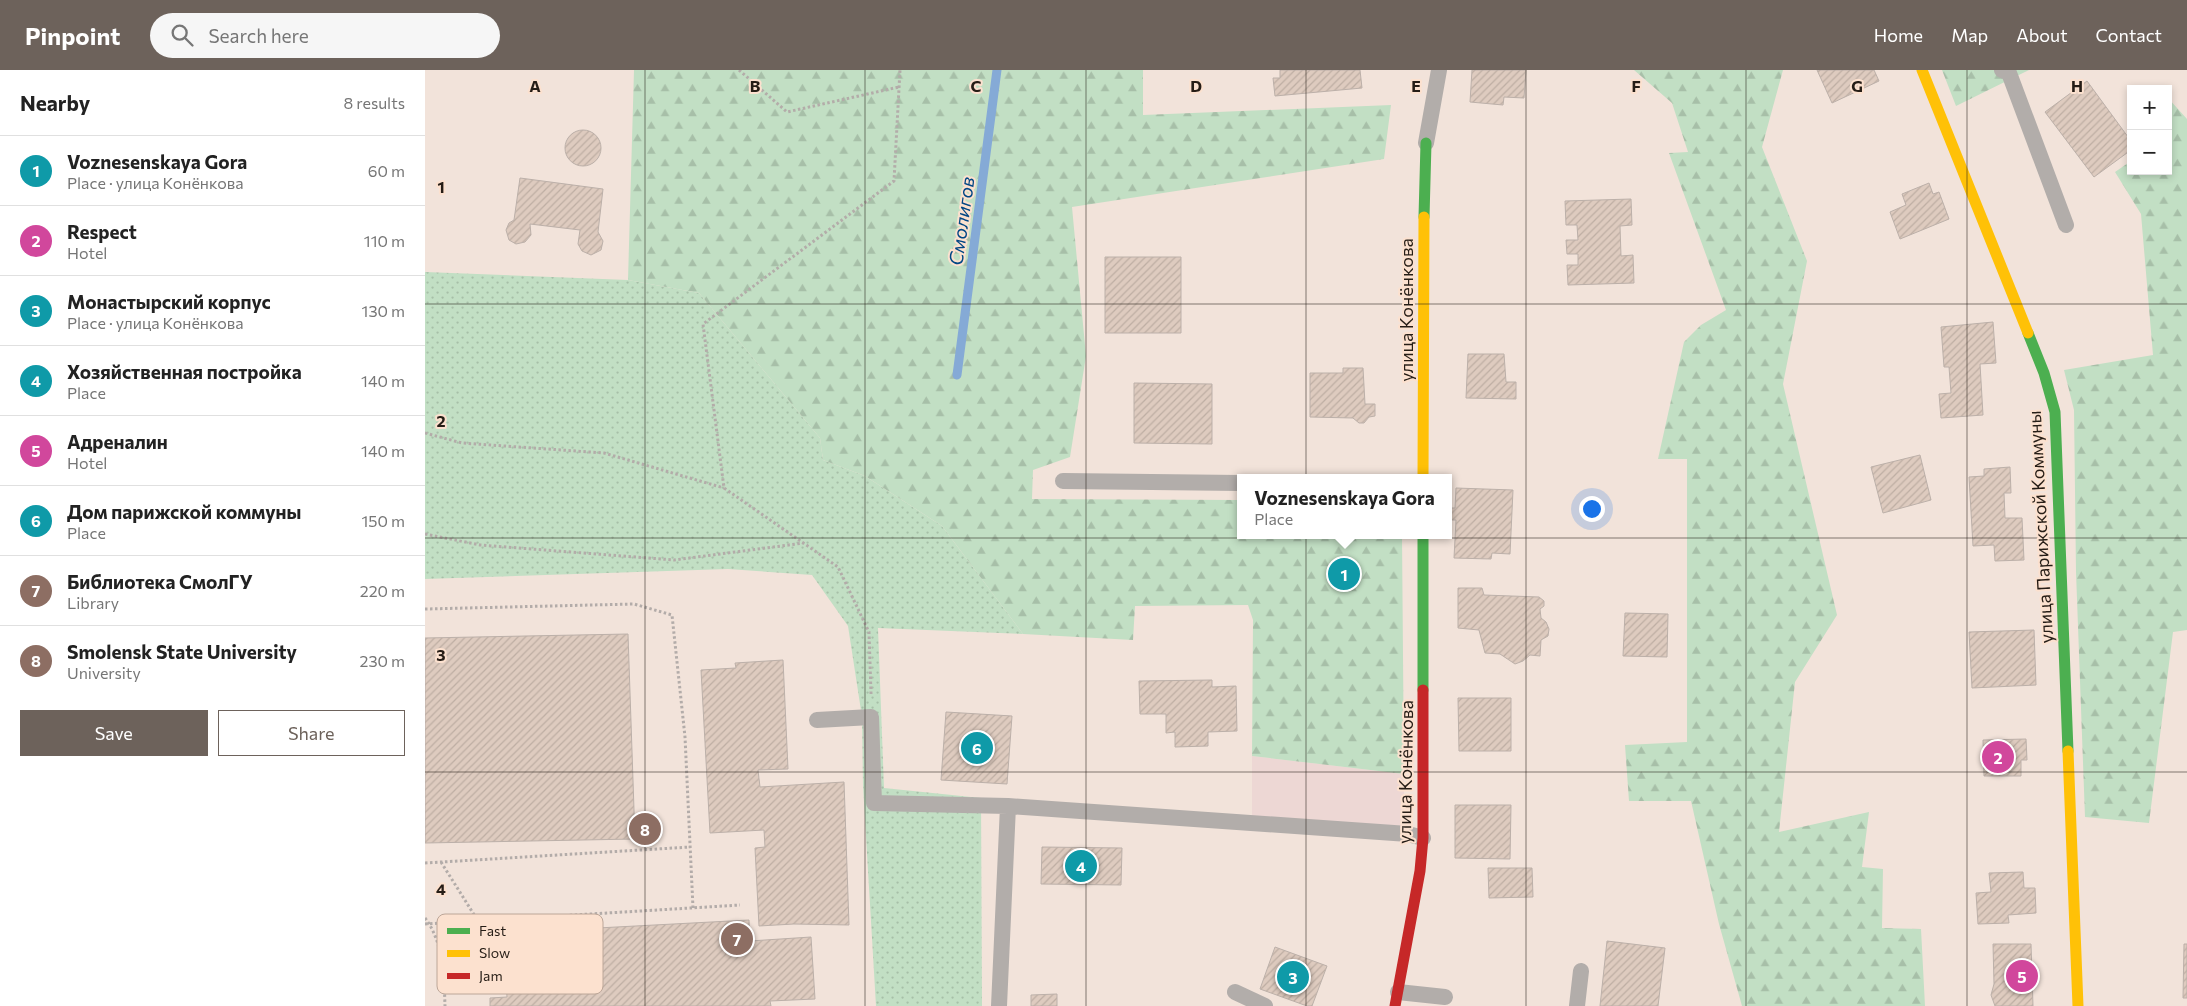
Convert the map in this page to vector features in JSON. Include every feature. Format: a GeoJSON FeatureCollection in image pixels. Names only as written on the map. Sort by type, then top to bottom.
{"type":"FeatureCollection","features":[{"type":"Feature","properties":{"kind":"street","name":"улица Парижской Коммуны"},"geometry":{"type":"LineString","coordinates":[[1923,70],[2044,373],[2055,412],[2078,1006]]}},
{"type":"Feature","properties":{"kind":"street","name":"улица Конёнкова"},"geometry":{"type":"LineString","coordinates":[[1423,474],[1426,143]]}},
{"type":"Feature","properties":{"kind":"street","name":"улица Конёнкова"},"geometry":{"type":"LineString","coordinates":[[1396,999],[1420,870],[1423,838],[1423,539]]}},
{"type":"Feature","properties":{"kind":"lane"},"geometry":{"type":"LineString","coordinates":[[1426,143],[1439,70]]}},
{"type":"Feature","properties":{"kind":"lane"},"geometry":{"type":"LineString","coordinates":[[2002,70],[2009,73],[2066,224]]}},
{"type":"Feature","properties":{"kind":"lane"},"geometry":{"type":"LineString","coordinates":[[1063,481],[1237,483]]}},
{"type":"Feature","properties":{"kind":"lane"},"geometry":{"type":"LineString","coordinates":[[817,720],[871,717],[874,803],[1008,806],[1408,834],[1423,838]]}},
{"type":"Feature","properties":{"kind":"lane"},"geometry":{"type":"LineString","coordinates":[[999,1006],[1008,806]]}},
{"type":"Feature","properties":{"kind":"lane"},"geometry":{"type":"LineString","coordinates":[[1577,1006],[1581,971]]}},
{"type":"Feature","properties":{"kind":"lane"},"geometry":{"type":"LineString","coordinates":[[1235,992],[1265,1006]]}},
{"type":"Feature","properties":{"kind":"lane"},"geometry":{"type":"LineString","coordinates":[[1396,999],[1445,997]]}},
{"type":"Feature","properties":{"kind":"path"},"geometry":{"type":"LineString","coordinates":[[739,70],[787,112],[899,87]]}},
{"type":"Feature","properties":{"kind":"path"},"geometry":{"type":"LineString","coordinates":[[724,488],[703,324],[894,181],[900,70]]}},
{"type":"Feature","properties":{"kind":"path"},"geometry":{"type":"LineString","coordinates":[[425,433],[461,444],[604,453],[724,488],[838,567],[869,632],[871,717]]}},
{"type":"Feature","properties":{"kind":"path"},"geometry":{"type":"LineString","coordinates":[[425,534],[480,545],[674,560],[804,543]]}},
{"type":"Feature","properties":{"kind":"path"},"geometry":{"type":"LineString","coordinates":[[425,609],[635,604],[672,615],[685,737],[693,908]]}},
{"type":"Feature","properties":{"kind":"path"},"geometry":{"type":"LineString","coordinates":[[425,863],[690,846]]}},
{"type":"Feature","properties":{"kind":"path"},"geometry":{"type":"LineString","coordinates":[[441,862],[473,914]]}},
{"type":"Feature","properties":{"kind":"path"},"geometry":{"type":"LineString","coordinates":[[601,914],[740,905]]}},
{"type":"Feature","properties":{"kind":"path"},"geometry":{"type":"LineString","coordinates":[[425,918],[437,946]]}},
{"type":"Feature","properties":{"kind":"shaded area"},"geometry":{"type":"Polygon","coordinates":[[[1252,756],[1404,774],[1404,826],[1252,818],[1252,756]]]}},
{"type":"Feature","properties":{"kind":"green space"},"geometry":{"type":"Polygon","coordinates":[[[634,70],[1143,70],[1143,115],[1391,105],[1384,159],[1072,207],[1086,356],[1070,457],[1033,470],[1032,499],[1237,500],[1237,539],[1402,539],[1404,774],[1252,756],[1253,620],[1248,605],[1135,606],[1133,640],[1023,634],[942,526],[865,476],[823,460],[820,438],[699,293],[628,280],[634,70]]]}},
{"type":"Feature","properties":{"kind":"green space"},"geometry":{"type":"Polygon","coordinates":[[[1634,70],[1783,70],[1762,147],[1807,261],[1783,384],[1837,615],[1795,682],[1779,832],[1869,812],[1862,867],[1883,869],[1882,928],[1921,929],[1925,1006],[1742,1006],[1719,924],[1691,801],[1629,801],[1625,745],[1687,742],[1687,459],[1658,459],[1684,342],[1701,325],[1726,310],[1669,153],[1688,152],[1672,103],[1634,70]]]}},
{"type":"Feature","properties":{"kind":"green space"},"geometry":{"type":"Polygon","coordinates":[[[1942,70],[2029,70],[1956,106],[1942,70]]]}},
{"type":"Feature","properties":{"kind":"green space"},"geometry":{"type":"Polygon","coordinates":[[[2172,102],[2187,119],[2187,630],[2173,632],[2149,823],[2085,817],[2076,572],[2074,410],[2064,370],[2153,355],[2141,214],[2115,172],[2127,164],[2127,175],[2172,175],[2172,102]]]}},
{"type":"Feature","properties":{"kind":"green space"},"geometry":{"type":"Polygon","coordinates":[[[425,272],[628,280],[699,293],[820,438],[823,460],[865,476],[942,526],[1023,634],[878,628],[884,788],[981,798],[982,1006],[876,1006],[863,786],[862,717],[848,626],[812,575],[728,569],[425,579],[425,272]]]}},
{"type":"Feature","properties":{"kind":"building"},"geometry":{"type":"Polygon","coordinates":[[[1280,70],[1360,70],[1362,88],[1275,96],[1273,78],[1280,78],[1280,70]]]}},
{"type":"Feature","properties":{"kind":"building"},"geometry":{"type":"Polygon","coordinates":[[[1472,70],[1526,70],[1524,98],[1504,97],[1503,105],[1470,102],[1472,70]]]}},
{"type":"Feature","properties":{"kind":"building"},"geometry":{"type":"Polygon","coordinates":[[[1817,70],[1874,70],[1879,81],[1832,103],[1817,70]]]}},
{"type":"Feature","properties":{"kind":"building"},"geometry":{"type":"Polygon","coordinates":[[[2087,81],[2127,136],[2127,153],[2094,177],[2045,112],[2087,81]]]}},
{"type":"Feature","properties":{"kind":"building"},"geometry":{"type":"Polygon","coordinates":[[[583,130],[590,131],[596,135],[600,141],[600,155],[596,161],[590,165],[583,166],[576,165],[570,161],[566,155],[565,148],[566,141],[570,135],[576,131],[583,130]]]}},
{"type":"Feature","properties":{"kind":"building"},"geometry":{"type":"Polygon","coordinates":[[[520,178],[603,189],[598,232],[603,241],[601,250],[591,255],[582,251],[578,244],[580,230],[530,224],[531,235],[525,242],[516,244],[509,240],[506,230],[509,223],[514,220],[520,178]]]}},
{"type":"Feature","properties":{"kind":"building"},"geometry":{"type":"Polygon","coordinates":[[[1929,183],[1933,194],[1939,192],[1949,219],[1900,239],[1890,212],[1906,205],[1902,194],[1929,183]]]}},
{"type":"Feature","properties":{"kind":"building"},"geometry":{"type":"Polygon","coordinates":[[[1631,199],[1632,225],[1620,226],[1621,256],[1633,255],[1634,283],[1568,285],[1567,265],[1578,265],[1578,254],[1567,254],[1566,240],[1578,240],[1577,225],[1566,225],[1565,201],[1631,199]]]}},
{"type":"Feature","properties":{"kind":"building"},"geometry":{"type":"Polygon","coordinates":[[[1105,257],[1181,257],[1181,333],[1105,333],[1105,257]]]}},
{"type":"Feature","properties":{"kind":"building"},"geometry":{"type":"Polygon","coordinates":[[[1993,322],[1996,363],[1980,364],[1983,415],[1941,418],[1939,394],[1951,393],[1949,367],[1944,367],[1941,327],[1993,322]]]}},
{"type":"Feature","properties":{"kind":"building"},"geometry":{"type":"Polygon","coordinates":[[[1468,354],[1504,354],[1506,382],[1516,382],[1516,399],[1466,398],[1468,354]]]}},
{"type":"Feature","properties":{"kind":"building"},"geometry":{"type":"Polygon","coordinates":[[[1343,368],[1363,368],[1365,404],[1375,404],[1375,416],[1369,417],[1364,423],[1359,423],[1353,418],[1310,417],[1310,373],[1343,373],[1343,368]]]}},
{"type":"Feature","properties":{"kind":"building"},"geometry":{"type":"Polygon","coordinates":[[[1134,383],[1212,384],[1212,444],[1134,443],[1134,383]]]}},
{"type":"Feature","properties":{"kind":"building"},"geometry":{"type":"Polygon","coordinates":[[[1920,455],[1931,500],[1883,513],[1871,467],[1920,455]]]}},
{"type":"Feature","properties":{"kind":"building"},"geometry":{"type":"Polygon","coordinates":[[[2010,467],[2011,493],[2004,493],[2005,518],[2022,518],[2024,560],[1995,561],[1994,545],[1973,546],[1969,477],[1984,476],[1984,469],[2010,467]]]}},
{"type":"Feature","properties":{"kind":"building"},"geometry":{"type":"Polygon","coordinates":[[[1456,488],[1513,490],[1510,554],[1492,553],[1491,559],[1454,558],[1456,520],[1452,520],[1452,508],[1455,508],[1456,488]]]}},
{"type":"Feature","properties":{"kind":"building"},"geometry":{"type":"Polygon","coordinates":[[[1458,588],[1482,588],[1484,595],[1539,597],[1544,601],[1544,606],[1540,609],[1541,618],[1546,622],[1549,629],[1548,636],[1541,640],[1540,656],[1530,655],[1523,661],[1515,664],[1500,654],[1485,653],[1479,630],[1458,628],[1458,588]]]}},
{"type":"Feature","properties":{"kind":"building"},"geometry":{"type":"Polygon","coordinates":[[[1625,613],[1668,614],[1667,657],[1623,656],[1625,613]]]}},
{"type":"Feature","properties":{"kind":"building"},"geometry":{"type":"Polygon","coordinates":[[[2034,630],[2036,685],[1972,688],[1969,632],[2034,630]]]}},
{"type":"Feature","properties":{"kind":"building"},"geometry":{"type":"Polygon","coordinates":[[[628,634],[635,839],[425,843],[425,638],[628,634]]]}},
{"type":"Feature","properties":{"kind":"building"},"geometry":{"type":"Polygon","coordinates":[[[783,660],[788,769],[758,770],[760,787],[844,782],[849,925],[794,924],[759,926],[755,848],[765,847],[764,830],[710,833],[701,670],[736,668],[735,663],[783,660]]]}},
{"type":"Feature","properties":{"kind":"building"},"geometry":{"type":"Polygon","coordinates":[[[1212,680],[1212,687],[1236,686],[1237,731],[1208,732],[1208,746],[1175,747],[1175,732],[1166,733],[1166,714],[1140,714],[1139,681],[1212,680]]]}},
{"type":"Feature","properties":{"kind":"building"},"geometry":{"type":"Polygon","coordinates":[[[1458,698],[1511,698],[1511,751],[1459,751],[1458,698]]]}},
{"type":"Feature","properties":{"kind":"building"},"geometry":{"type":"Polygon","coordinates":[[[946,712],[1012,716],[1007,784],[941,780],[946,712]]]}},
{"type":"Feature","properties":{"kind":"building"},"geometry":{"type":"Polygon","coordinates":[[[2026,739],[2027,760],[2021,760],[2021,776],[1984,776],[1983,740],[2026,739]]]}},
{"type":"Feature","properties":{"kind":"building"},"geometry":{"type":"Polygon","coordinates":[[[1455,805],[1511,805],[1510,859],[1455,858],[1455,805]]]}},
{"type":"Feature","properties":{"kind":"building"},"geometry":{"type":"Polygon","coordinates":[[[1042,847],[1122,848],[1121,885],[1041,884],[1042,847]]]}},
{"type":"Feature","properties":{"kind":"building"},"geometry":{"type":"Polygon","coordinates":[[[1488,868],[1532,868],[1533,897],[1489,898],[1488,868]]]}},
{"type":"Feature","properties":{"kind":"building"},"geometry":{"type":"Polygon","coordinates":[[[2023,872],[2024,888],[2035,888],[2036,913],[2008,915],[2009,923],[1978,924],[1976,893],[1991,892],[1989,873],[2023,872]]]}},
{"type":"Feature","properties":{"kind":"building"},"geometry":{"type":"Polygon","coordinates":[[[749,920],[750,941],[811,937],[815,999],[770,1001],[771,1006],[490,1006],[490,998],[507,997],[507,994],[603,994],[603,928],[749,920]]]}},
{"type":"Feature","properties":{"kind":"building"},"geometry":{"type":"Polygon","coordinates":[[[1607,941],[1665,948],[1658,1006],[1600,1006],[1607,941]]]}},
{"type":"Feature","properties":{"kind":"building"},"geometry":{"type":"Polygon","coordinates":[[[1993,944],[2031,944],[2033,1006],[1995,1006],[1991,995],[1994,984],[1993,944]]]}},
{"type":"Feature","properties":{"kind":"building"},"geometry":{"type":"Polygon","coordinates":[[[2184,944],[2187,944],[2187,998],[2183,998],[2184,944]]]}},
{"type":"Feature","properties":{"kind":"building"},"geometry":{"type":"Polygon","coordinates":[[[1275,947],[1327,966],[1312,1006],[1307,1006],[1260,989],[1275,947]]]}},
{"type":"Feature","properties":{"kind":"building"},"geometry":{"type":"Polygon","coordinates":[[[1057,994],[1057,1006],[1031,1006],[1031,995],[1057,994]]]}},
{"type":"Feature","properties":{"kind":"waterway","name":"Смолигов"},"geometry":{"type":"LineString","coordinates":[[957,375],[997,70]]}},
{"type":"Feature","properties":{"kind":"traffic: fast"},"geometry":{"type":"LineString","coordinates":[[1424,217],[1426,143]]}},
{"type":"Feature","properties":{"kind":"traffic: fast"},"geometry":{"type":"LineString","coordinates":[[2028,333],[2044,373],[2055,412],[2068,751]]}},
{"type":"Feature","properties":{"kind":"traffic: fast"},"geometry":{"type":"LineString","coordinates":[[1423,539],[1423,690]]}},
{"type":"Feature","properties":{"kind":"traffic: slow"},"geometry":{"type":"LineString","coordinates":[[1922,70],[2028,333]]}},
{"type":"Feature","properties":{"kind":"traffic: slow"},"geometry":{"type":"LineString","coordinates":[[1423,474],[1424,217]]}},
{"type":"Feature","properties":{"kind":"traffic: slow"},"geometry":{"type":"LineString","coordinates":[[2068,751],[2078,1006]]}},
{"type":"Feature","properties":{"kind":"traffic: jam"},"geometry":{"type":"LineString","coordinates":[[1395,1006],[1420,871],[1423,838],[1423,690]]}},
{"type":"Feature","properties":{"kind":"place","name":"Voznesenskaya Gora"},"geometry":{"type":"Point","coordinates":[1344,574]}},
{"type":"Feature","properties":{"kind":"place","name":"Дом парижской коммуны"},"geometry":{"type":"Point","coordinates":[977,748]}},
{"type":"Feature","properties":{"kind":"place","name":"Respect"},"geometry":{"type":"Point","coordinates":[1998,757]}},
{"type":"Feature","properties":{"kind":"place","name":"Smolensk State University"},"geometry":{"type":"Point","coordinates":[645,829]}},
{"type":"Feature","properties":{"kind":"place","name":"Хозяйственная постройка"},"geometry":{"type":"Point","coordinates":[1081,866]}},
{"type":"Feature","properties":{"kind":"place","name":"Библиотека СмолГУ"},"geometry":{"type":"Point","coordinates":[737,939]}},
{"type":"Feature","properties":{"kind":"place","name":"Адреналин"},"geometry":{"type":"Point","coordinates":[2022,976]}},
{"type":"Feature","properties":{"kind":"place","name":"Монастырский корпус"},"geometry":{"type":"Point","coordinates":[1293,977]}}]}
